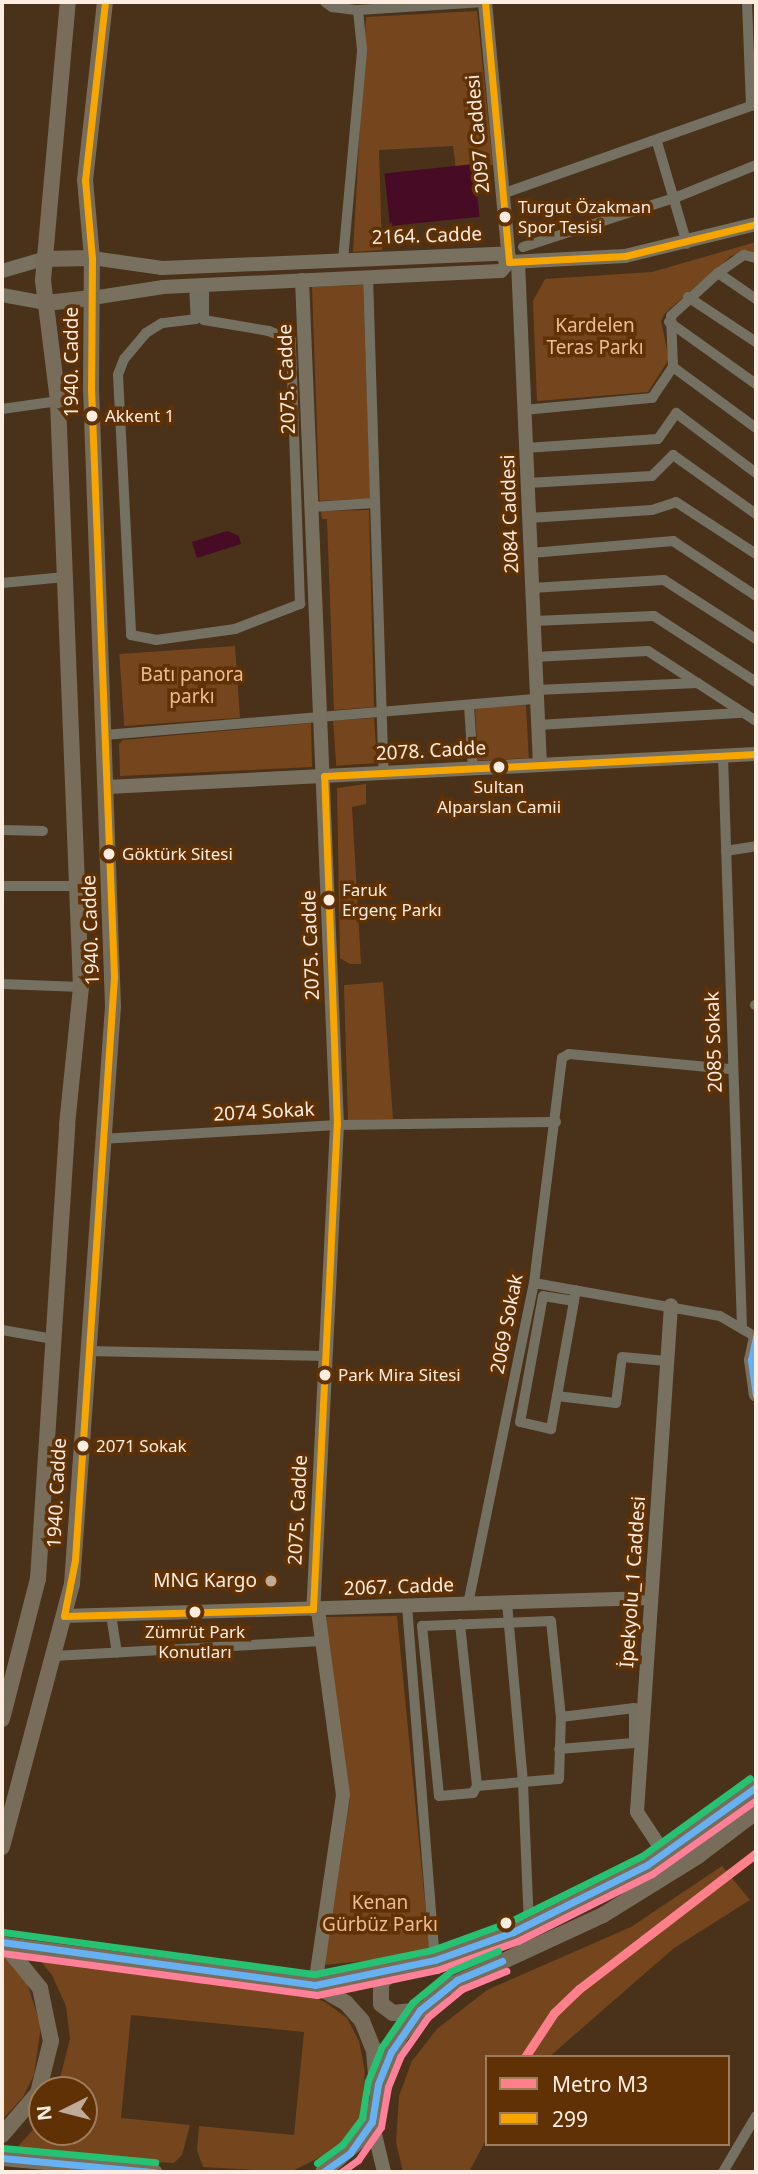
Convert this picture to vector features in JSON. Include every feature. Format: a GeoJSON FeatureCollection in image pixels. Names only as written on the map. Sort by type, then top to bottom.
{"type":"FeatureCollection","features":[{"type":"Feature","properties":{"kind":"main road","name":"1940. Cadde"},"geometry":{"type":"LineString","coordinates":[[2,1719],[5,1691],[38,1579],[53,1339],[81,987],[58,401],[43,259],[68,2]]}},
{"type":"Feature","properties":{"kind":"main road","name":"1940. Cadde"},"geometry":{"type":"LineString","coordinates":[[2,1847],[54,1656],[75,1560],[86,1351],[114,977],[91,388],[92,258],[85,180],[105,2]]}},
{"type":"Feature","properties":{"kind":"main road","name":"2164. Cadde"},"geometry":{"type":"LineString","coordinates":[[43,259],[92,258]]}},
{"type":"Feature","properties":{"kind":"main road","name":"2164. Cadde"},"geometry":{"type":"LineString","coordinates":[[46,303],[92,298]]}},
{"type":"Feature","properties":{"kind":"main road"},"geometry":{"type":"LineString","coordinates":[[4,1944],[314,1985],[435,1960],[528,1925],[612,1885],[664,1853],[756,1787]]}},
{"type":"Feature","properties":{"kind":"main road"},"geometry":{"type":"LineString","coordinates":[[323,2172],[350,2153],[372,2122],[378,2084],[391,2052],[420,2010],[457,1980],[633,1898],[756,1812]]}},
{"type":"Feature","properties":{"kind":"main road"},"geometry":{"type":"LineString","coordinates":[[2,2135],[38,2093],[51,2041],[40,1988],[4,1944]]}},
{"type":"Feature","properties":{"kind":"main road"},"geometry":{"type":"LineString","coordinates":[[396,1968],[381,1983],[381,2004],[393,2014],[420,2010]]}},
{"type":"Feature","properties":{"kind":"main road"},"geometry":{"type":"LineString","coordinates":[[314,1985],[346,2003],[362,2021],[374,2051],[378,2084]]}},
{"type":"Feature","properties":{"kind":"main road"},"geometry":{"type":"LineString","coordinates":[[2,2158],[96,2170],[154,2172]]}},
{"type":"Feature","properties":{"kind":"street"},"geometry":{"type":"LineString","coordinates":[[325,2],[335,8],[358,10],[485,2]]}},
{"type":"Feature","properties":{"kind":"street","name":"2097 Caddesi"},"geometry":{"type":"LineString","coordinates":[[485,2],[502,194],[514,262]]}},
{"type":"Feature","properties":{"kind":"street"},"geometry":{"type":"LineString","coordinates":[[502,194],[657,142],[754,105],[747,2]]}},
{"type":"Feature","properties":{"kind":"street"},"geometry":{"type":"LineString","coordinates":[[343,260],[362,50],[358,10]]}},
{"type":"Feature","properties":{"kind":"street"},"geometry":{"type":"LineString","coordinates":[[657,142],[677,197],[687,244]]}},
{"type":"Feature","properties":{"kind":"street"},"geometry":{"type":"LineString","coordinates":[[523,247],[677,197],[756,165]]}},
{"type":"Feature","properties":{"kind":"street"},"geometry":{"type":"LineString","coordinates":[[514,262],[625,256],[687,244],[756,224]]}},
{"type":"Feature","properties":{"kind":"street","name":"2164. Cadde"},"geometry":{"type":"LineString","coordinates":[[92,258],[162,268],[500,254],[514,262],[501,271],[199,284],[92,298]]}},
{"type":"Feature","properties":{"kind":"street"},"geometry":{"type":"LineString","coordinates":[[524,410],[646,401],[661,390],[673,367],[669,322],[688,297],[718,273],[752,256]]}},
{"type":"Feature","properties":{"kind":"street","name":"2164. Cadde"},"geometry":{"type":"LineString","coordinates":[[2,271],[43,259]]}},
{"type":"Feature","properties":{"kind":"street","name":"2084 Caddesi"},"geometry":{"type":"LineString","coordinates":[[514,262],[528,482],[540,765]]}},
{"type":"Feature","properties":{"kind":"street"},"geometry":{"type":"LineString","coordinates":[[718,273],[756,299]]}},
{"type":"Feature","properties":{"kind":"street"},"geometry":{"type":"LineString","coordinates":[[368,277],[379,712],[384,773]]}},
{"type":"Feature","properties":{"kind":"street","name":"2075. Cadde"},"geometry":{"type":"LineString","coordinates":[[302,280],[337,1125],[315,1609],[323,1641],[343,1795],[314,1985]]}},
{"type":"Feature","properties":{"kind":"street"},"geometry":{"type":"LineString","coordinates":[[199,284],[200,319]]}},
{"type":"Feature","properties":{"kind":"street","name":"2164. Cadde"},"geometry":{"type":"LineString","coordinates":[[2,295],[46,303]]}},
{"type":"Feature","properties":{"kind":"street"},"geometry":{"type":"LineString","coordinates":[[688,297],[756,342]]}},
{"type":"Feature","properties":{"kind":"street"},"geometry":{"type":"LineString","coordinates":[[200,319],[269,331],[291,340],[300,604],[235,629],[156,640],[131,635],[118,375],[124,359],[146,333],[162,323],[200,319]]}},
{"type":"Feature","properties":{"kind":"street"},"geometry":{"type":"LineString","coordinates":[[669,322],[756,384]]}},
{"type":"Feature","properties":{"kind":"street"},"geometry":{"type":"LineString","coordinates":[[673,367],[756,428]]}},
{"type":"Feature","properties":{"kind":"street"},"geometry":{"type":"LineString","coordinates":[[2,409],[58,401]]}},
{"type":"Feature","properties":{"kind":"street"},"geometry":{"type":"LineString","coordinates":[[526,448],[658,439],[677,413],[756,473]]}},
{"type":"Feature","properties":{"kind":"street"},"geometry":{"type":"LineString","coordinates":[[528,482],[655,475],[673,455],[756,514]]}},
{"type":"Feature","properties":{"kind":"street"},"geometry":{"type":"LineString","coordinates":[[312,507],[374,503]]}},
{"type":"Feature","properties":{"kind":"street"},"geometry":{"type":"LineString","coordinates":[[529,518],[652,510],[681,503],[756,554]]}},
{"type":"Feature","properties":{"kind":"street"},"geometry":{"type":"LineString","coordinates":[[531,553],[675,542],[756,596]]}},
{"type":"Feature","properties":{"kind":"street"},"geometry":{"type":"LineString","coordinates":[[2,583],[65,577]]}},
{"type":"Feature","properties":{"kind":"street"},"geometry":{"type":"LineString","coordinates":[[532,588],[656,579],[669,582],[756,639]]}},
{"type":"Feature","properties":{"kind":"street"},"geometry":{"type":"LineString","coordinates":[[533,621],[654,616],[756,682]]}},
{"type":"Feature","properties":{"kind":"street"},"geometry":{"type":"LineString","coordinates":[[535,657],[641,650],[655,654],[756,721]]}},
{"type":"Feature","properties":{"kind":"street"},"geometry":{"type":"LineString","coordinates":[[105,735],[469,705],[537,694],[698,683]]}},
{"type":"Feature","properties":{"kind":"street"},"geometry":{"type":"LineString","coordinates":[[469,705],[473,768]]}},
{"type":"Feature","properties":{"kind":"street"},"geometry":{"type":"LineString","coordinates":[[538,725],[743,713]]}},
{"type":"Feature","properties":{"kind":"street","name":"2078. Cadde"},"geometry":{"type":"LineString","coordinates":[[107,787],[756,754]]}},
{"type":"Feature","properties":{"kind":"street","name":"2085 Sokak"},"geometry":{"type":"LineString","coordinates":[[723,755],[742,1327]]}},
{"type":"Feature","properties":{"kind":"street"},"geometry":{"type":"LineString","coordinates":[[2,830],[43,831]]}},
{"type":"Feature","properties":{"kind":"street"},"geometry":{"type":"LineString","coordinates":[[726,851],[756,846]]}},
{"type":"Feature","properties":{"kind":"street"},"geometry":{"type":"LineString","coordinates":[[2,886],[78,886]]}},
{"type":"Feature","properties":{"kind":"street"},"geometry":{"type":"LineString","coordinates":[[2,984],[81,987]]}},
{"type":"Feature","properties":{"kind":"street","name":"2069 Sokak"},"geometry":{"type":"LineString","coordinates":[[468,1604],[534,1283],[562,1058],[569,1054],[732,1069]]}},
{"type":"Feature","properties":{"kind":"street","name":"2074 Sokak"},"geometry":{"type":"LineString","coordinates":[[101,1139],[337,1125],[556,1122]]}},
{"type":"Feature","properties":{"kind":"street"},"geometry":{"type":"LineString","coordinates":[[534,1283],[575,1295]]}},
{"type":"Feature","properties":{"kind":"street"},"geometry":{"type":"LineString","coordinates":[[575,1295],[551,1429],[520,1422],[542,1296],[575,1295],[671,1305],[720,1316],[756,1337],[751,1360],[756,1389]]}},
{"type":"Feature","properties":{"kind":"street","name":"İpekyolu_1 Caddesi"},"geometry":{"type":"LineString","coordinates":[[664,1853],[637,1812],[671,1305]]}},
{"type":"Feature","properties":{"kind":"street"},"geometry":{"type":"LineString","coordinates":[[2,1331],[53,1339]]}},
{"type":"Feature","properties":{"kind":"street"},"geometry":{"type":"LineString","coordinates":[[86,1351],[326,1356]]}},
{"type":"Feature","properties":{"kind":"street"},"geometry":{"type":"LineString","coordinates":[[557,1396],[616,1403],[622,1357],[667,1361]]}},
{"type":"Feature","properties":{"kind":"street","name":"2067. Cadde"},"geometry":{"type":"LineString","coordinates":[[64,1616],[651,1598]]}},
{"type":"Feature","properties":{"kind":"street"},"geometry":{"type":"LineString","coordinates":[[507,1603],[523,1783],[528,1925]]}},
{"type":"Feature","properties":{"kind":"street"},"geometry":{"type":"LineString","coordinates":[[407,1606],[435,1960]]}},
{"type":"Feature","properties":{"kind":"street"},"geometry":{"type":"LineString","coordinates":[[111,1615],[117,1653]]}},
{"type":"Feature","properties":{"kind":"street"},"geometry":{"type":"LineString","coordinates":[[460,1624],[477,1786],[473,1793],[439,1796],[422,1626],[460,1624],[551,1621],[561,1717],[559,1779],[477,1786]]}},
{"type":"Feature","properties":{"kind":"street"},"geometry":{"type":"LineString","coordinates":[[54,1656],[323,1641]]}},
{"type":"Feature","properties":{"kind":"street"},"geometry":{"type":"LineString","coordinates":[[559,1749],[634,1743],[634,1708],[561,1717]]}},
{"type":"Feature","properties":{"kind":"street"},"geometry":{"type":"LineString","coordinates":[[723,2172],[756,2116]]}},
{"type":"Feature","properties":{"kind":"street"},"geometry":{"type":"LineString","coordinates":[[372,2122],[384,2172]]}},
{"type":"Feature","properties":{"kind":"green space"},"geometry":{"type":"Polygon","coordinates":[[[477,11],[493,165],[456,169],[453,146],[379,150],[382,250],[353,252],[366,17],[477,11]]]}},
{"type":"Feature","properties":{"kind":"green space","name":"Kardelen Teras Parkı"},"geometry":{"type":"Polygon","coordinates":[[[756,242],[756,256],[749,251],[731,256],[665,313],[661,321],[669,359],[648,392],[537,401],[533,301],[545,279],[652,272],[756,242]]]}},
{"type":"Feature","properties":{"kind":"green space"},"geometry":{"type":"Polygon","coordinates":[[[363,285],[370,499],[319,501],[312,287],[363,285]]]}},
{"type":"Feature","properties":{"kind":"green space"},"geometry":{"type":"Polygon","coordinates":[[[369,510],[374,707],[334,710],[327,519],[322,519],[321,511],[369,510]]]}},
{"type":"Feature","properties":{"kind":"green space","name":"Batı panora parkı"},"geometry":{"type":"Polygon","coordinates":[[[235,646],[240,718],[124,726],[119,654],[235,646]]]}},
{"type":"Feature","properties":{"kind":"green space"},"geometry":{"type":"Polygon","coordinates":[[[526,705],[529,758],[478,761],[475,708],[526,705]]]}},
{"type":"Feature","properties":{"kind":"green space"},"geometry":{"type":"Polygon","coordinates":[[[374,718],[377,763],[336,766],[333,721],[374,718]]]}},
{"type":"Feature","properties":{"kind":"green space"},"geometry":{"type":"Polygon","coordinates":[[[311,723],[312,767],[120,776],[119,744],[123,740],[311,723]]]}},
{"type":"Feature","properties":{"kind":"green space"},"geometry":{"type":"Polygon","coordinates":[[[366,784],[366,804],[352,807],[361,964],[350,964],[340,958],[337,788],[366,784]]]}},
{"type":"Feature","properties":{"kind":"green space"},"geometry":{"type":"Polygon","coordinates":[[[383,982],[393,1119],[348,1120],[344,985],[383,982]]]}},
{"type":"Feature","properties":{"kind":"green space","name":"Kenan Gürbüz Parkı"},"geometry":{"type":"Polygon","coordinates":[[[397,1616],[430,1954],[324,1965],[350,1799],[325,1617],[397,1616]]]}},
{"type":"Feature","properties":{"kind":"green space"},"geometry":{"type":"Polygon","coordinates":[[[722,1866],[750,1900],[674,1948],[551,2055],[485,2055],[485,2142],[469,2172],[403,2172],[396,2142],[399,2096],[412,2061],[437,2029],[487,1990],[631,1927],[722,1866]]]}},
{"type":"Feature","properties":{"kind":"green space"},"geometry":{"type":"Polygon","coordinates":[[[2,1951],[25,1977],[41,2026],[34,2075],[28,2076],[28,2087],[23,2097],[2,2120],[2,1951]]]}},
{"type":"Feature","properties":{"kind":"green space"},"geometry":{"type":"Polygon","coordinates":[[[38,1958],[304,1993],[325,2002],[347,2018],[359,2041],[365,2072],[361,2116],[335,2150],[290,2172],[203,2167],[197,2150],[199,2126],[294,2135],[304,2032],[131,2015],[121,2118],[190,2125],[182,2155],[174,2163],[11,2154],[28,2135],[28,2146],[98,2146],[98,2076],[61,2076],[70,2039],[66,2006],[52,1975],[38,1958]]]}},
{"type":"Feature","properties":{"kind":"shaded area"},"geometry":{"type":"Polygon","coordinates":[[[474,164],[480,217],[390,226],[384,173],[474,164]]]}},
{"type":"Feature","properties":{"kind":"shaded area"},"geometry":{"type":"Polygon","coordinates":[[[227,531],[239,536],[241,544],[197,558],[192,542],[227,531]]]}},
{"type":"Feature","properties":{"kind":"metro line","name":"M3"},"geometry":{"type":"LineString","coordinates":[[526,2055],[554,2013],[579,1989],[756,1853]]}},
{"type":"Feature","properties":{"kind":"transit line","name":"299"},"geometry":{"type":"LineString","coordinates":[[105,2],[85,180],[92,258],[91,388],[114,977],[75,1560],[64,1616],[313,1609],[337,1125],[324,776],[756,754]]}},
{"type":"Feature","properties":{"kind":"transit line","name":"299"},"geometry":{"type":"LineString","coordinates":[[485,2],[509,262],[625,256],[756,224]]}},
{"type":"Feature","properties":{"kind":"transit line"},"geometry":{"type":"LineString","coordinates":[[756,1337],[751,1360],[756,1395]]}},
{"type":"Feature","properties":{"kind":"transit line"},"geometry":{"type":"LineString","coordinates":[[3,1932],[315,1974],[432,1950],[509,1922],[642,1856],[750,1778]]}},
{"type":"Feature","properties":{"kind":"transit line"},"geometry":{"type":"LineString","coordinates":[[2,1942],[315,1985],[435,1960],[513,1932],[647,1865],[756,1787]]}},
{"type":"Feature","properties":{"kind":"transit line"},"geometry":{"type":"LineString","coordinates":[[2,1953],[317,1995],[437,1970],[518,1941],[652,1874],[756,1800]]}},
{"type":"Feature","properties":{"kind":"transit line"},"geometry":{"type":"LineString","coordinates":[[317,2163],[342,2145],[362,2118],[368,2081],[381,2048],[412,2003],[451,1971],[498,1951]]}},
{"type":"Feature","properties":{"kind":"transit line"},"geometry":{"type":"LineString","coordinates":[[323,2172],[350,2153],[372,2122],[378,2084],[391,2052],[420,2010],[457,1980],[502,1961]]}},
{"type":"Feature","properties":{"kind":"transit line"},"geometry":{"type":"LineString","coordinates":[[341,2172],[358,2160],[381,2127],[388,2087],[400,2057],[428,2017],[462,1989],[506,1971]]}},
{"type":"Feature","properties":{"kind":"transit line"},"geometry":{"type":"LineString","coordinates":[[3,2148],[155,2162]]}},
{"type":"Feature","properties":{"kind":"transit line"},"geometry":{"type":"LineString","coordinates":[[2,2158],[154,2172]]}},
{"type":"Feature","properties":{"kind":"place","name":"Turgut Özakman Spor Tesisi"},"geometry":{"type":"Point","coordinates":[505,217]}},
{"type":"Feature","properties":{"kind":"place","name":"Akkent 1"},"geometry":{"type":"Point","coordinates":[92,416]}},
{"type":"Feature","properties":{"kind":"place","name":"Sultan Alparslan Camii"},"geometry":{"type":"Point","coordinates":[499,767]}},
{"type":"Feature","properties":{"kind":"place","name":"Göktürk Sitesi"},"geometry":{"type":"Point","coordinates":[109,854]}},
{"type":"Feature","properties":{"kind":"place","name":"Faruk Ergenç Parkı"},"geometry":{"type":"Point","coordinates":[329,900]}},
{"type":"Feature","properties":{"kind":"place","name":"Park Mira Sitesi"},"geometry":{"type":"Point","coordinates":[325,1375]}},
{"type":"Feature","properties":{"kind":"place","name":"2071 Sokak"},"geometry":{"type":"Point","coordinates":[83,1446]}},
{"type":"Feature","properties":{"kind":"place","name":"MNG Kargo"},"geometry":{"type":"Point","coordinates":[271,1581]}},
{"type":"Feature","properties":{"kind":"place","name":"Zümrüt Park Konutları"},"geometry":{"type":"Point","coordinates":[195,1612]}}]}
